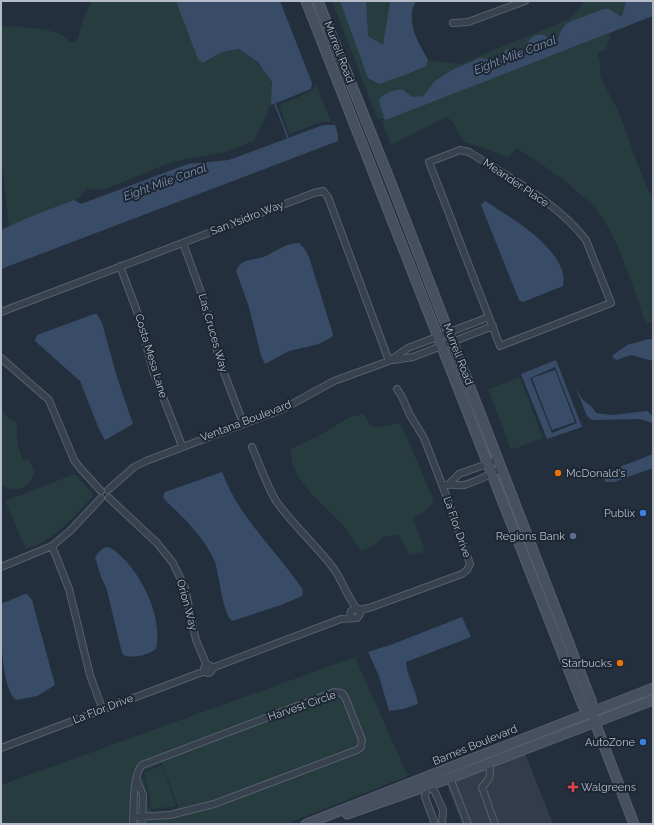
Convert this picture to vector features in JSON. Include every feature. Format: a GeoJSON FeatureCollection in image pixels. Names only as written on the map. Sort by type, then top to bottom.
{"type":"FeatureCollection","features":[{"type":"Feature","properties":{"kind":"street","name":"Murrell Road"},"geometry":{"type":"LineString","coordinates":[[306,1],[438,336],[490,474],[583,706],[591,712]]}},
{"type":"Feature","properties":{"kind":"street","name":"Murrell Road"},"geometry":{"type":"LineString","coordinates":[[318,1],[451,336],[592,703],[591,712],[634,824]]}},
{"type":"Feature","properties":{"kind":"street"},"geometry":{"type":"LineString","coordinates":[[453,22],[468,22],[526,1]]}},
{"type":"Feature","properties":{"kind":"street","name":"Meander Place"},"geometry":{"type":"LineString","coordinates":[[460,150],[469,152],[540,197],[579,232],[586,240],[611,303],[500,346],[492,326],[429,162],[460,150]]}},
{"type":"Feature","properties":{"kind":"street","name":"San Ysidro Way"},"geometry":{"type":"LineString","coordinates":[[1,312],[183,242],[314,193],[323,191],[328,197],[389,360]]}},
{"type":"Feature","properties":{"kind":"street","name":"Las Cruces Way"},"geometry":{"type":"LineString","coordinates":[[183,242],[202,295],[220,362],[243,423]]}},
{"type":"Feature","properties":{"kind":"street","name":"Costa Mesa Lane"},"geometry":{"type":"LineString","coordinates":[[120,266],[138,314],[153,371],[182,446]]}},
{"type":"Feature","properties":{"kind":"street","name":"Ventana Boulevard"},"geometry":{"type":"LineString","coordinates":[[389,360],[413,357],[442,347],[451,336],[489,317]]}},
{"type":"Feature","properties":{"kind":"street","name":"Ventana Boulevard"},"geometry":{"type":"LineString","coordinates":[[108,490],[134,467],[182,446],[283,409],[334,382],[389,360],[408,348],[438,336],[451,336],[492,326]]}},
{"type":"Feature","properties":{"kind":"street"},"geometry":{"type":"LineString","coordinates":[[1,358],[49,400],[74,460],[101,490],[101,498],[70,531],[52,546],[1,567]]}},
{"type":"Feature","properties":{"kind":"street","name":"La Flor Drive"},"geometry":{"type":"LineString","coordinates":[[1,748],[102,708],[462,574],[467,570],[470,564],[469,558],[443,486],[424,438],[397,389]]}},
{"type":"Feature","properties":{"kind":"street"},"geometry":{"type":"LineString","coordinates":[[252,447],[276,501],[342,580],[355,613]]}},
{"type":"Feature","properties":{"kind":"street"},"geometry":{"type":"LineString","coordinates":[[443,486],[450,483],[459,474],[486,463],[500,464]]}},
{"type":"Feature","properties":{"kind":"street"},"geometry":{"type":"LineString","coordinates":[[450,483],[457,485],[466,484],[490,474],[500,464]]}},
{"type":"Feature","properties":{"kind":"street"},"geometry":{"type":"LineString","coordinates":[[101,490],[108,490],[111,494],[109,498],[101,498]]}},
{"type":"Feature","properties":{"kind":"street","name":"Orion Way"},"geometry":{"type":"LineString","coordinates":[[109,498],[157,543],[173,563],[185,588],[196,640],[208,668]]}},
{"type":"Feature","properties":{"kind":"street"},"geometry":{"type":"LineString","coordinates":[[52,546],[69,589],[90,675],[102,708]]}},
{"type":"Feature","properties":{"kind":"street","name":"Barnes Boulevard"},"geometry":{"type":"LineString","coordinates":[[320,824],[426,782],[591,712],[653,688]]}},
{"type":"Feature","properties":{"kind":"street","name":"Harvest Circle"},"geometry":{"type":"LineString","coordinates":[[133,817],[170,815],[214,804],[357,750],[361,747],[362,740],[345,697],[342,693],[334,692],[142,765],[137,770],[137,781],[133,817],[133,824]]}},
{"type":"Feature","properties":{"kind":"street"},"geometry":{"type":"LineString","coordinates":[[633,708],[641,701],[653,696]]}},
{"type":"Feature","properties":{"kind":"street","name":"Barnes Boulevard"},"geometry":{"type":"LineString","coordinates":[[306,824],[426,782],[450,778],[653,700]]}},
{"type":"Feature","properties":{"kind":"street"},"geometry":{"type":"LineString","coordinates":[[488,763],[491,770],[490,780],[482,788],[495,824]]}},
{"type":"Feature","properties":{"kind":"street"},"geometry":{"type":"LineString","coordinates":[[450,778],[468,824]]}},
{"type":"Feature","properties":{"kind":"street"},"geometry":{"type":"LineString","coordinates":[[137,781],[143,795],[142,824]]}},
{"type":"Feature","properties":{"kind":"street"},"geometry":{"type":"LineString","coordinates":[[426,782],[424,797],[435,824]]}},
{"type":"Feature","properties":{"kind":"street"},"geometry":{"type":"LineString","coordinates":[[426,782],[435,792],[443,810],[442,824]]}},
{"type":"Feature","properties":{"kind":"shaded area"},"geometry":{"type":"Polygon","coordinates":[[[525,753],[553,824],[462,824],[446,782],[525,753]]]}},
{"type":"Feature","properties":{"kind":"green space"},"geometry":{"type":"Polygon","coordinates":[[[92,1],[176,1],[204,63],[222,52],[239,49],[254,60],[264,70],[270,80],[272,90],[268,112],[254,141],[222,153],[174,161],[108,188],[97,190],[87,188],[79,198],[9,227],[1,155],[1,26],[50,31],[66,38],[70,43],[77,41],[84,17],[92,1]]]}},
{"type":"Feature","properties":{"kind":"green space"},"geometry":{"type":"Polygon","coordinates":[[[332,1],[418,1],[412,8],[414,33],[428,60],[461,64],[569,19],[585,1],[653,1],[653,12],[378,120],[332,1]]]}},
{"type":"Feature","properties":{"kind":"green space"},"geometry":{"type":"Polygon","coordinates":[[[612,32],[606,49],[598,54],[600,76],[621,117],[637,163],[653,201],[653,321],[646,324],[624,262],[610,231],[594,207],[567,183],[516,148],[508,157],[463,141],[453,122],[447,117],[391,145],[382,121],[612,32]]]}},
{"type":"Feature","properties":{"kind":"green space"},"geometry":{"type":"Polygon","coordinates":[[[316,83],[331,122],[322,122],[289,134],[279,105],[312,91],[316,83]]]}},
{"type":"Feature","properties":{"kind":"green space"},"geometry":{"type":"Polygon","coordinates":[[[520,377],[543,438],[511,450],[488,389],[520,377]]]}},
{"type":"Feature","properties":{"kind":"green space"},"geometry":{"type":"Polygon","coordinates":[[[1,409],[9,418],[16,421],[17,441],[22,460],[28,459],[35,471],[30,482],[18,489],[13,489],[1,484],[1,409]]]}},
{"type":"Feature","properties":{"kind":"green space"},"geometry":{"type":"Polygon","coordinates":[[[364,414],[371,426],[382,427],[400,423],[434,501],[430,507],[413,519],[424,547],[423,552],[409,555],[399,535],[384,537],[374,546],[361,551],[348,531],[315,498],[295,471],[291,449],[318,436],[350,417],[364,414]]]}},
{"type":"Feature","properties":{"kind":"green space"},"geometry":{"type":"Polygon","coordinates":[[[75,474],[93,494],[92,497],[62,528],[45,540],[26,549],[5,501],[75,474]]]}},
{"type":"Feature","properties":{"kind":"green space"},"geometry":{"type":"Polygon","coordinates":[[[355,657],[408,776],[286,824],[1,824],[1,785],[355,657]],[[162,763],[142,772],[147,793],[148,807],[153,812],[177,809],[178,807],[162,763]]]}},
{"type":"Feature","properties":{"kind":"green space"},"geometry":{"type":"Polygon","coordinates":[[[162,765],[176,806],[153,809],[150,806],[149,793],[144,773],[162,765]]]}},
{"type":"Feature","properties":{"kind":"water"},"geometry":{"type":"Polygon","coordinates":[[[176,1],[280,1],[312,83],[311,89],[271,105],[272,82],[258,62],[239,49],[222,52],[203,63],[198,59],[176,1]]]}},
{"type":"Feature","properties":{"kind":"water"},"geometry":{"type":"Polygon","coordinates":[[[340,1],[366,1],[368,36],[383,45],[390,3],[388,1],[416,1],[411,16],[412,24],[417,39],[428,60],[426,66],[379,84],[368,78],[340,1]]]}},
{"type":"Feature","properties":{"kind":"water"},"geometry":{"type":"Polygon","coordinates":[[[626,1],[653,1],[653,13],[386,117],[382,112],[379,100],[383,95],[396,90],[403,90],[412,97],[423,96],[435,81],[452,70],[480,58],[498,61],[506,49],[520,53],[533,36],[540,34],[557,41],[562,29],[567,23],[603,9],[609,9],[622,17],[626,1]]]}},
{"type":"Feature","properties":{"kind":"water"},"geometry":{"type":"Polygon","coordinates":[[[323,125],[335,125],[338,141],[1,269],[1,230],[27,218],[74,200],[81,204],[188,164],[229,160],[323,125]]]}},
{"type":"Feature","properties":{"kind":"water"},"geometry":{"type":"Polygon","coordinates":[[[485,201],[523,226],[548,248],[557,260],[563,273],[563,286],[523,302],[519,300],[481,205],[485,201]]]}},
{"type":"Feature","properties":{"kind":"water"},"geometry":{"type":"Polygon","coordinates":[[[299,243],[309,257],[333,334],[332,337],[319,344],[289,351],[265,364],[261,356],[249,307],[236,271],[241,263],[245,261],[262,258],[285,246],[299,243]]]}},
{"type":"Feature","properties":{"kind":"water"},"geometry":{"type":"Polygon","coordinates":[[[97,314],[102,323],[117,377],[133,424],[105,440],[99,429],[80,381],[35,341],[37,335],[97,314]]]}},
{"type":"Feature","properties":{"kind":"water"},"geometry":{"type":"Polygon","coordinates":[[[649,339],[653,340],[653,361],[631,355],[617,360],[613,358],[613,355],[627,345],[649,339]]]}},
{"type":"Feature","properties":{"kind":"water"},"geometry":{"type":"Polygon","coordinates":[[[556,360],[582,427],[547,439],[521,374],[556,360]],[[555,367],[530,378],[552,433],[577,423],[555,367]]]}},
{"type":"Feature","properties":{"kind":"water"},"geometry":{"type":"Polygon","coordinates":[[[555,370],[575,422],[552,430],[532,378],[555,370]]]}},
{"type":"Feature","properties":{"kind":"water"},"geometry":{"type":"Polygon","coordinates":[[[576,388],[582,399],[591,406],[596,413],[612,415],[647,411],[653,416],[653,423],[639,419],[592,420],[587,416],[576,388]]]}},
{"type":"Feature","properties":{"kind":"water"},"geometry":{"type":"Polygon","coordinates":[[[653,454],[653,468],[614,482],[605,482],[603,469],[607,472],[653,454]]]}},
{"type":"Feature","properties":{"kind":"water"},"geometry":{"type":"Polygon","coordinates":[[[222,472],[229,489],[248,519],[303,590],[302,596],[281,605],[232,621],[226,610],[217,568],[211,553],[200,536],[165,500],[163,496],[165,492],[222,472]]]}},
{"type":"Feature","properties":{"kind":"water"},"geometry":{"type":"Polygon","coordinates":[[[109,547],[130,565],[146,592],[156,622],[156,649],[153,651],[129,657],[122,653],[107,590],[95,557],[103,549],[109,547]]]}},
{"type":"Feature","properties":{"kind":"water"},"geometry":{"type":"Polygon","coordinates":[[[27,594],[32,600],[55,685],[37,696],[16,700],[7,683],[4,670],[2,655],[1,604],[27,594]]]}},
{"type":"Feature","properties":{"kind":"water"},"geometry":{"type":"Polygon","coordinates":[[[462,617],[471,637],[406,662],[418,704],[403,709],[389,711],[379,676],[368,652],[393,644],[462,617]]]}},
{"type":"Feature","properties":{"kind":"waterway","name":"Eight Mile Canal"},"geometry":{"type":"LineString","coordinates":[[386,117],[653,13]]}},
{"type":"Feature","properties":{"kind":"waterway"},"geometry":{"type":"LineString","coordinates":[[275,104],[288,138]]}},
{"type":"Feature","properties":{"kind":"place","name":"McDonald's"},"geometry":{"type":"Point","coordinates":[558,473]}},
{"type":"Feature","properties":{"kind":"place","name":"Publix"},"geometry":{"type":"Point","coordinates":[643,513]}},
{"type":"Feature","properties":{"kind":"place","name":"Regions Bank"},"geometry":{"type":"Point","coordinates":[573,536]}},
{"type":"Feature","properties":{"kind":"place","name":"Starbucks"},"geometry":{"type":"Point","coordinates":[620,663]}},
{"type":"Feature","properties":{"kind":"place","name":"AutoZone"},"geometry":{"type":"Point","coordinates":[643,742]}},
{"type":"Feature","properties":{"kind":"place","name":"Walgreens"},"geometry":{"type":"Point","coordinates":[573,787]}}]}
